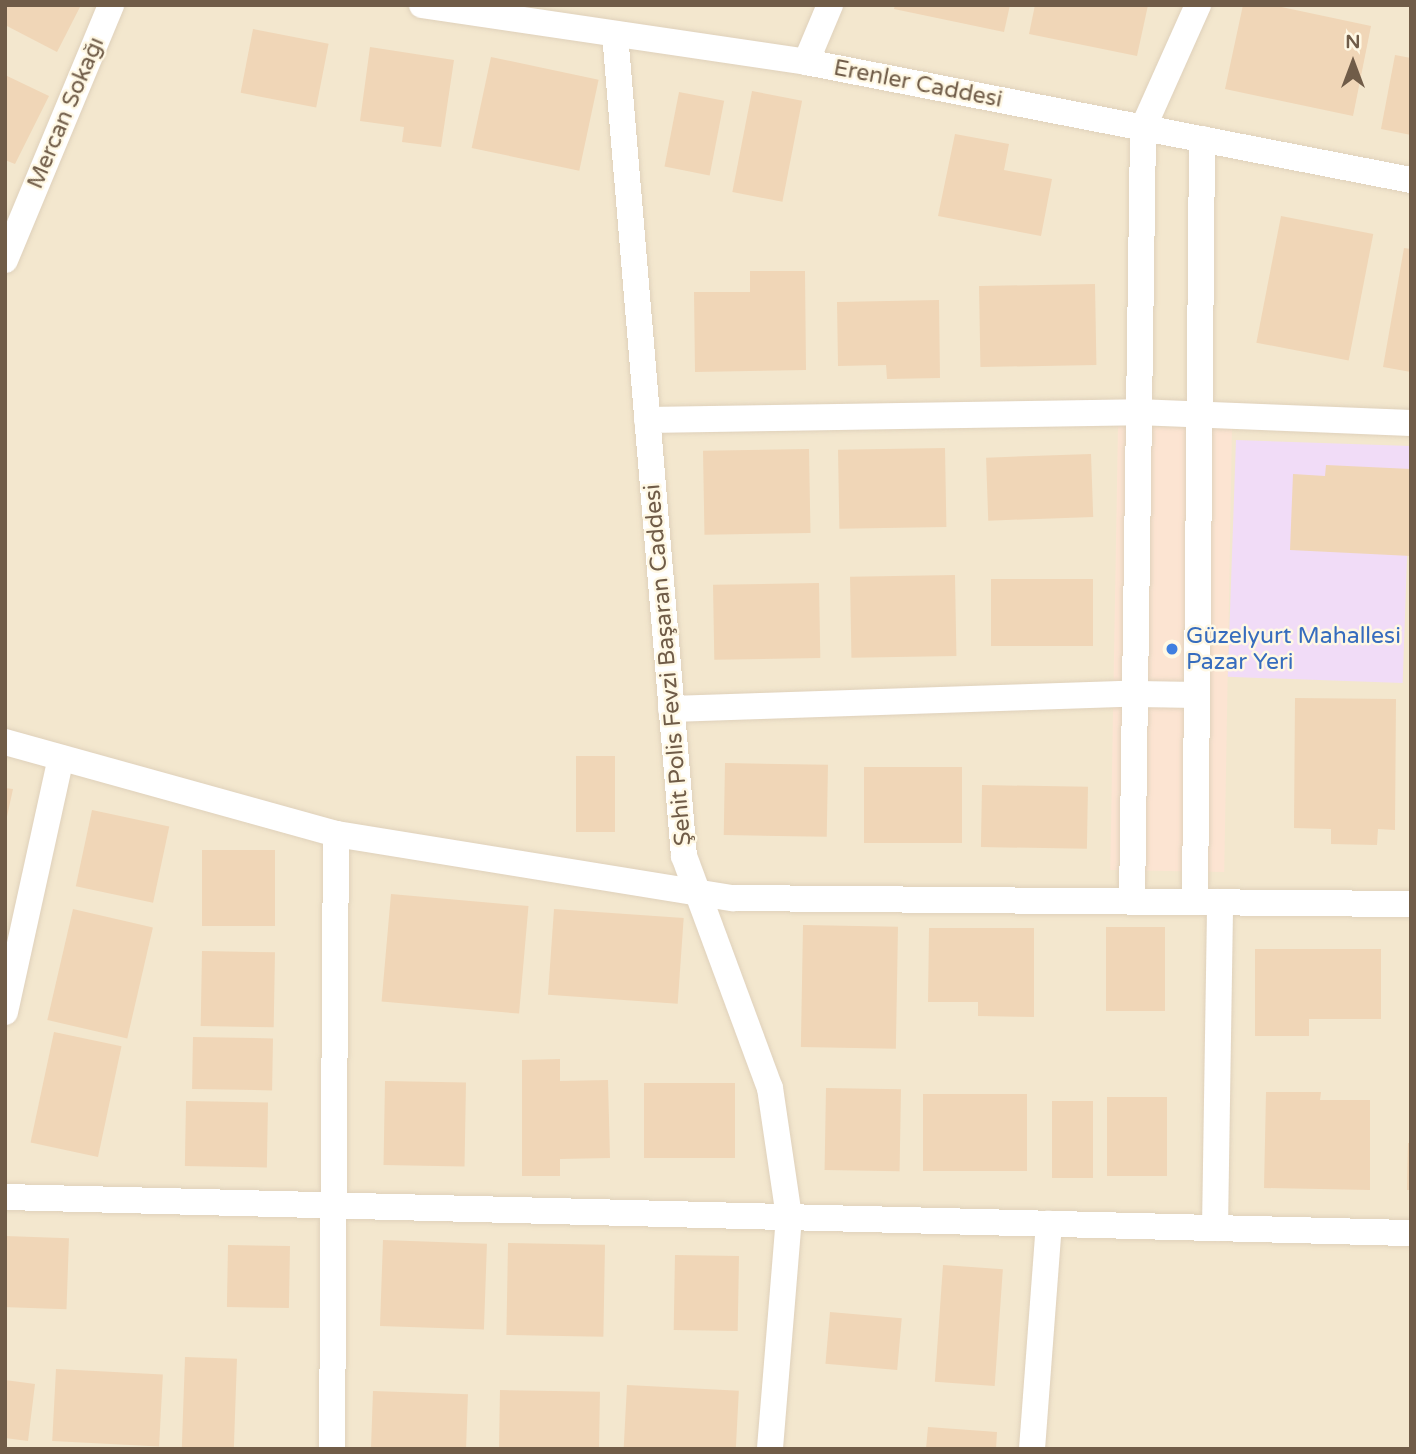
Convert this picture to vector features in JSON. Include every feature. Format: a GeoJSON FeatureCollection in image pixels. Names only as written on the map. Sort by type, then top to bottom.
{"type":"FeatureCollection","features":[{"type":"Feature","properties":{"kind":"street","name":"Mercan Sokağı"},"geometry":{"type":"LineString","coordinates":[[5,260],[13,220],[111,5]]}},
{"type":"Feature","properties":{"kind":"street"},"geometry":{"type":"LineString","coordinates":[[806,62],[830,5]]}},
{"type":"Feature","properties":{"kind":"street"},"geometry":{"type":"LineString","coordinates":[[1132,901],[1143,128],[1198,5]]}},
{"type":"Feature","properties":{"kind":"street","name":"Erenler Caddesi"},"geometry":{"type":"LineString","coordinates":[[431,6],[806,62],[1411,180]]}},
{"type":"Feature","properties":{"kind":"street","name":"Şehit Polis Fevzi Başaran Caddesi"},"geometry":{"type":"LineString","coordinates":[[615,34],[684,856],[770,1088],[789,1217],[770,1449]]}},
{"type":"Feature","properties":{"kind":"street"},"geometry":{"type":"LineString","coordinates":[[1202,139],[1197,695],[1208,902],[1214,1228]]}},
{"type":"Feature","properties":{"kind":"street"},"geometry":{"type":"LineString","coordinates":[[647,420],[1200,412],[1411,423]]}},
{"type":"Feature","properties":{"kind":"street"},"geometry":{"type":"LineString","coordinates":[[671,709],[1135,694],[1197,695]]}},
{"type":"Feature","properties":{"kind":"street"},"geometry":{"type":"LineString","coordinates":[[5,742],[336,834],[733,898],[1411,904]]}},
{"type":"Feature","properties":{"kind":"street"},"geometry":{"type":"LineString","coordinates":[[5,1012],[61,758]]}},
{"type":"Feature","properties":{"kind":"street"},"geometry":{"type":"LineString","coordinates":[[332,1449],[336,834]]}},
{"type":"Feature","properties":{"kind":"street"},"geometry":{"type":"LineString","coordinates":[[5,1196],[1411,1234]]}},
{"type":"Feature","properties":{"kind":"street"},"geometry":{"type":"LineString","coordinates":[[1032,1449],[1049,1224]]}},
{"type":"Feature","properties":{"kind":"shaded area"},"geometry":{"type":"Polygon","coordinates":[[[5,5],[1411,5],[1411,1449],[5,1449],[5,5]]]}},
{"type":"Feature","properties":{"kind":"shaded area","name":"Güzelyurt Mahallesi Pazar Yeri"},"geometry":{"type":"Polygon","coordinates":[[[1118,426],[1232,428],[1224,872],[1110,870],[1118,426]]]}},
{"type":"Feature","properties":{"kind":"shaded area"},"geometry":{"type":"Polygon","coordinates":[[[1236,440],[1411,446],[1403,683],[1228,677],[1236,440]]]}},
{"type":"Feature","properties":{"kind":"building"},"geometry":{"type":"Polygon","coordinates":[[[5,5],[81,5],[57,52],[5,25],[5,5]]]}},
{"type":"Feature","properties":{"kind":"building"},"geometry":{"type":"Polygon","coordinates":[[[895,5],[1010,5],[1004,32],[894,9],[895,5]]]}},
{"type":"Feature","properties":{"kind":"building"},"geometry":{"type":"Polygon","coordinates":[[[1035,5],[1148,5],[1137,56],[1029,34],[1035,5]]]}},
{"type":"Feature","properties":{"kind":"building"},"geometry":{"type":"Polygon","coordinates":[[[1243,5],[1272,5],[1371,26],[1353,116],[1225,89],[1243,5]]]}},
{"type":"Feature","properties":{"kind":"building"},"geometry":{"type":"Polygon","coordinates":[[[253,29],[329,44],[316,107],[241,93],[253,29]]]}},
{"type":"Feature","properties":{"kind":"building"},"geometry":{"type":"Polygon","coordinates":[[[370,47],[454,60],[441,147],[402,142],[404,127],[360,121],[370,47]]]}},
{"type":"Feature","properties":{"kind":"building"},"geometry":{"type":"Polygon","coordinates":[[[1395,55],[1411,58],[1411,135],[1381,129],[1395,55]]]}},
{"type":"Feature","properties":{"kind":"building"},"geometry":{"type":"Polygon","coordinates":[[[491,57],[599,80],[579,171],[472,148],[491,57]]]}},
{"type":"Feature","properties":{"kind":"building"},"geometry":{"type":"Polygon","coordinates":[[[5,75],[49,96],[15,164],[5,160],[5,75]]]}},
{"type":"Feature","properties":{"kind":"building"},"geometry":{"type":"Polygon","coordinates":[[[752,91],[802,101],[782,202],[732,192],[752,91]]]}},
{"type":"Feature","properties":{"kind":"building"},"geometry":{"type":"Polygon","coordinates":[[[679,92],[724,101],[710,175],[664,167],[679,92]]]}},
{"type":"Feature","properties":{"kind":"building"},"geometry":{"type":"Polygon","coordinates":[[[955,134],[1009,144],[1004,170],[1052,179],[1041,236],[938,216],[955,134]]]}},
{"type":"Feature","properties":{"kind":"building"},"geometry":{"type":"Polygon","coordinates":[[[1281,216],[1373,234],[1349,361],[1256,343],[1281,216]]]}},
{"type":"Feature","properties":{"kind":"building"},"geometry":{"type":"Polygon","coordinates":[[[1404,248],[1411,249],[1411,372],[1383,367],[1404,248]]]}},
{"type":"Feature","properties":{"kind":"building"},"geometry":{"type":"Polygon","coordinates":[[[750,271],[805,271],[806,370],[695,372],[694,292],[750,292],[750,271]]]}},
{"type":"Feature","properties":{"kind":"building"},"geometry":{"type":"Polygon","coordinates":[[[1095,284],[1096,365],[980,367],[979,286],[1095,284]]]}},
{"type":"Feature","properties":{"kind":"building"},"geometry":{"type":"Polygon","coordinates":[[[939,300],[940,378],[887,379],[886,365],[838,366],[837,302],[939,300]]]}},
{"type":"Feature","properties":{"kind":"building"},"geometry":{"type":"Polygon","coordinates":[[[945,448],[946,527],[839,529],[838,450],[945,448]]]}},
{"type":"Feature","properties":{"kind":"building"},"geometry":{"type":"Polygon","coordinates":[[[809,449],[810,533],[704,535],[703,451],[809,449]]]}},
{"type":"Feature","properties":{"kind":"building"},"geometry":{"type":"Polygon","coordinates":[[[1091,454],[1093,517],[988,521],[986,458],[1091,454]]]}},
{"type":"Feature","properties":{"kind":"building"},"geometry":{"type":"Polygon","coordinates":[[[1326,465],[1411,469],[1411,556],[1290,550],[1293,474],[1325,476],[1326,465]]]}},
{"type":"Feature","properties":{"kind":"building"},"geometry":{"type":"Polygon","coordinates":[[[955,575],[956,656],[851,658],[850,577],[955,575]]]}},
{"type":"Feature","properties":{"kind":"building"},"geometry":{"type":"Polygon","coordinates":[[[991,579],[1093,579],[1093,646],[991,646],[991,579]]]}},
{"type":"Feature","properties":{"kind":"building"},"geometry":{"type":"Polygon","coordinates":[[[819,583],[820,658],[714,660],[713,585],[819,583]]]}},
{"type":"Feature","properties":{"kind":"building"},"geometry":{"type":"Polygon","coordinates":[[[1295,698],[1396,699],[1395,830],[1378,829],[1377,845],[1331,844],[1331,829],[1294,828],[1295,698]]]}},
{"type":"Feature","properties":{"kind":"building"},"geometry":{"type":"Polygon","coordinates":[[[576,756],[615,756],[615,832],[576,832],[576,756]]]}},
{"type":"Feature","properties":{"kind":"building"},"geometry":{"type":"Polygon","coordinates":[[[725,763],[828,765],[827,837],[724,835],[725,763]]]}},
{"type":"Feature","properties":{"kind":"building"},"geometry":{"type":"Polygon","coordinates":[[[864,767],[962,767],[962,843],[864,843],[864,767]]]}},
{"type":"Feature","properties":{"kind":"building"},"geometry":{"type":"Polygon","coordinates":[[[982,785],[1088,787],[1087,849],[981,847],[982,785]]]}},
{"type":"Feature","properties":{"kind":"building"},"geometry":{"type":"Polygon","coordinates":[[[5,788],[13,789],[6,821],[5,821],[5,788]]]}},
{"type":"Feature","properties":{"kind":"building"},"geometry":{"type":"Polygon","coordinates":[[[92,810],[169,826],[153,903],[76,886],[92,810]]]}},
{"type":"Feature","properties":{"kind":"building"},"geometry":{"type":"Polygon","coordinates":[[[202,850],[275,850],[275,926],[202,926],[202,850]]]}},
{"type":"Feature","properties":{"kind":"building"},"geometry":{"type":"Polygon","coordinates":[[[391,894],[528,906],[519,1014],[382,1002],[391,894]]]}},
{"type":"Feature","properties":{"kind":"building"},"geometry":{"type":"Polygon","coordinates":[[[73,909],[153,927],[127,1039],[47,1020],[73,909]]]}},
{"type":"Feature","properties":{"kind":"building"},"geometry":{"type":"Polygon","coordinates":[[[554,909],[684,918],[678,1004],[548,995],[554,909]]]}},
{"type":"Feature","properties":{"kind":"building"},"geometry":{"type":"Polygon","coordinates":[[[803,925],[898,927],[896,1049],[801,1047],[803,925]]]}},
{"type":"Feature","properties":{"kind":"building"},"geometry":{"type":"Polygon","coordinates":[[[1106,927],[1165,927],[1165,1011],[1106,1011],[1106,927]]]}},
{"type":"Feature","properties":{"kind":"building"},"geometry":{"type":"Polygon","coordinates":[[[929,928],[1034,928],[1034,1017],[978,1016],[978,1002],[928,1002],[929,928]]]}},
{"type":"Feature","properties":{"kind":"building"},"geometry":{"type":"Polygon","coordinates":[[[1255,949],[1381,949],[1381,1019],[1309,1019],[1309,1036],[1255,1036],[1255,949]]]}},
{"type":"Feature","properties":{"kind":"building"},"geometry":{"type":"Polygon","coordinates":[[[202,951],[275,952],[274,1027],[201,1026],[202,951]]]}},
{"type":"Feature","properties":{"kind":"building"},"geometry":{"type":"Polygon","coordinates":[[[54,1032],[121,1046],[98,1157],[31,1143],[54,1032]]]}},
{"type":"Feature","properties":{"kind":"building"},"geometry":{"type":"Polygon","coordinates":[[[193,1037],[273,1038],[272,1090],[192,1089],[193,1037]]]}},
{"type":"Feature","properties":{"kind":"building"},"geometry":{"type":"Polygon","coordinates":[[[560,1059],[560,1081],[608,1080],[610,1158],[560,1159],[560,1176],[522,1176],[522,1060],[560,1059]]]}},
{"type":"Feature","properties":{"kind":"building"},"geometry":{"type":"Polygon","coordinates":[[[385,1081],[466,1082],[465,1166],[384,1165],[385,1081]]]}},
{"type":"Feature","properties":{"kind":"building"},"geometry":{"type":"Polygon","coordinates":[[[644,1083],[735,1083],[735,1158],[644,1158],[644,1083]]]}},
{"type":"Feature","properties":{"kind":"building"},"geometry":{"type":"Polygon","coordinates":[[[826,1088],[901,1089],[900,1171],[825,1170],[826,1088]]]}},
{"type":"Feature","properties":{"kind":"building"},"geometry":{"type":"Polygon","coordinates":[[[1266,1092],[1321,1092],[1320,1100],[1370,1100],[1370,1190],[1264,1188],[1266,1092]]]}},
{"type":"Feature","properties":{"kind":"building"},"geometry":{"type":"Polygon","coordinates":[[[923,1094],[1027,1094],[1027,1171],[923,1171],[923,1094]]]}},
{"type":"Feature","properties":{"kind":"building"},"geometry":{"type":"Polygon","coordinates":[[[1107,1097],[1167,1097],[1167,1176],[1107,1176],[1107,1097]]]}},
{"type":"Feature","properties":{"kind":"building"},"geometry":{"type":"Polygon","coordinates":[[[186,1101],[268,1102],[267,1167],[185,1166],[186,1101]]]}},
{"type":"Feature","properties":{"kind":"building"},"geometry":{"type":"Polygon","coordinates":[[[1052,1101],[1093,1101],[1093,1178],[1052,1178],[1052,1101]]]}},
{"type":"Feature","properties":{"kind":"building"},"geometry":{"type":"Polygon","coordinates":[[[1408,1143],[1411,1143],[1411,1190],[1407,1190],[1408,1143]]]}},
{"type":"Feature","properties":{"kind":"building"},"geometry":{"type":"Polygon","coordinates":[[[5,1236],[69,1238],[66,1309],[5,1307],[5,1236]]]}},
{"type":"Feature","properties":{"kind":"building"},"geometry":{"type":"Polygon","coordinates":[[[383,1240],[487,1244],[484,1330],[380,1326],[383,1240]]]}},
{"type":"Feature","properties":{"kind":"building"},"geometry":{"type":"Polygon","coordinates":[[[508,1243],[605,1245],[603,1337],[506,1335],[508,1243]]]}},
{"type":"Feature","properties":{"kind":"building"},"geometry":{"type":"Polygon","coordinates":[[[228,1245],[290,1246],[289,1308],[227,1307],[228,1245]]]}},
{"type":"Feature","properties":{"kind":"building"},"geometry":{"type":"Polygon","coordinates":[[[675,1255],[739,1256],[738,1331],[674,1330],[675,1255]]]}},
{"type":"Feature","properties":{"kind":"building"},"geometry":{"type":"Polygon","coordinates":[[[943,1265],[1003,1269],[995,1386],[935,1382],[943,1265]]]}},
{"type":"Feature","properties":{"kind":"building"},"geometry":{"type":"Polygon","coordinates":[[[830,1312],[902,1318],[897,1370],[825,1364],[830,1312]]]}},
{"type":"Feature","properties":{"kind":"building"},"geometry":{"type":"Polygon","coordinates":[[[185,1357],[237,1359],[234,1449],[182,1447],[185,1357]]]}},
{"type":"Feature","properties":{"kind":"building"},"geometry":{"type":"Polygon","coordinates":[[[56,1369],[163,1375],[159,1447],[52,1441],[56,1369]]]}},
{"type":"Feature","properties":{"kind":"building"},"geometry":{"type":"Polygon","coordinates":[[[5,1380],[35,1384],[28,1441],[5,1438],[5,1380]]]}},
{"type":"Feature","properties":{"kind":"building"},"geometry":{"type":"Polygon","coordinates":[[[627,1385],[739,1391],[736,1449],[624,1449],[627,1385]]]}},
{"type":"Feature","properties":{"kind":"building"},"geometry":{"type":"Polygon","coordinates":[[[500,1390],[600,1392],[599,1449],[499,1449],[500,1390]]]}},
{"type":"Feature","properties":{"kind":"building"},"geometry":{"type":"Polygon","coordinates":[[[373,1391],[468,1394],[466,1449],[371,1449],[373,1391]]]}},
{"type":"Feature","properties":{"kind":"building"},"geometry":{"type":"Polygon","coordinates":[[[928,1427],[997,1432],[996,1449],[926,1449],[928,1427]]]}},
{"type":"Feature","properties":{"kind":"place","name":"Güzelyurt Mahallesi Pazar Yeri"},"geometry":{"type":"Point","coordinates":[1172,649]}}]}
